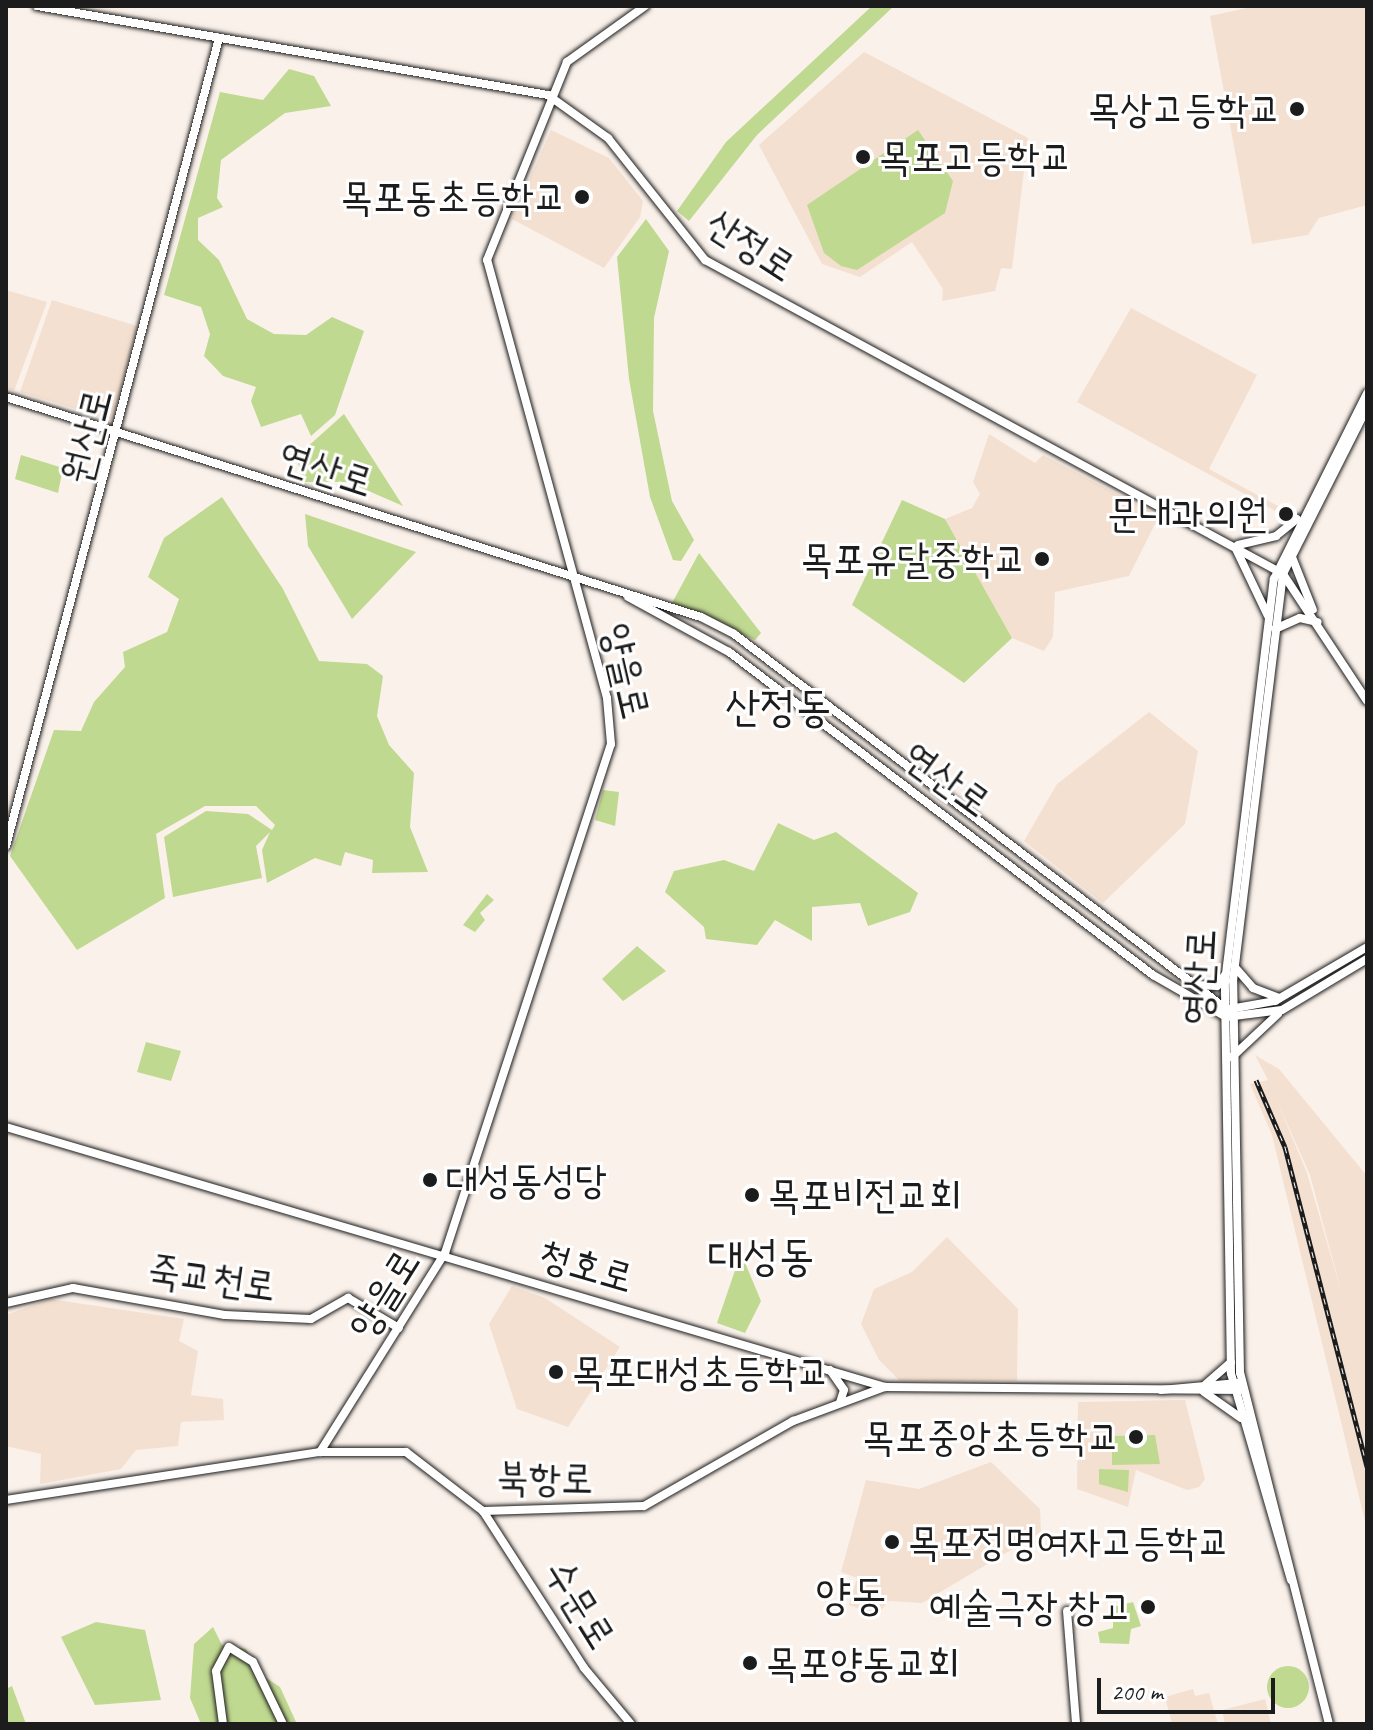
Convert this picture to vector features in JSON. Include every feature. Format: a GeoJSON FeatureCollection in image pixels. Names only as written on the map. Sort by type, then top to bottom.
{"type":"FeatureCollection","features":[{"type":"Feature","properties":{"kind":"street","name":"산정로"},"geometry":{"type":"LineString","coordinates":[[37,6],[548,95],[608,138],[705,260],[1280,572],[1318,622],[1367,701]]}},
{"type":"Feature","properties":{"kind":"street","name":"양을로"},"geometry":{"type":"LineString","coordinates":[[320,1452],[445,1253],[471,1189],[557,893],[611,744],[608,702],[487,267],[548,95],[575,52],[645,6]]}},
{"type":"Feature","properties":{"kind":"street","name":"원산로"},"geometry":{"type":"LineString","coordinates":[[6,846],[219,38]]}},
{"type":"Feature","properties":{"kind":"street","name":"영산로"},"geometry":{"type":"LineString","coordinates":[[1329,1724],[1231,1362],[1230,969],[1269,619],[1280,572],[1304,511],[1367,393]]}},
{"type":"Feature","properties":{"kind":"street","name":"연산로"},"geometry":{"type":"LineString","coordinates":[[6,397],[734,634],[1229,1013]]}},
{"type":"Feature","properties":{"kind":"street","name":"영산로"},"geometry":{"type":"LineString","coordinates":[[1230,969],[1280,572],[1367,408]]}},
{"type":"Feature","properties":{"kind":"street"},"geometry":{"type":"LineString","coordinates":[[1269,619],[1233,545],[1276,536],[1304,511]]}},
{"type":"Feature","properties":{"kind":"street"},"geometry":{"type":"LineString","coordinates":[[1290,552],[1318,622]]}},
{"type":"Feature","properties":{"kind":"street","name":"연산로"},"geometry":{"type":"LineString","coordinates":[[628,597],[729,652],[1153,975],[1229,1013]]}},
{"type":"Feature","properties":{"kind":"street"},"geometry":{"type":"LineString","coordinates":[[1275,629],[1300,618],[1318,622]]}},
{"type":"Feature","properties":{"kind":"street"},"geometry":{"type":"LineString","coordinates":[[1229,1013],[1257,1008],[1294,992],[1367,947]]}},
{"type":"Feature","properties":{"kind":"street"},"geometry":{"type":"LineString","coordinates":[[1229,1013],[1260,1018],[1286,1007],[1367,959]]}},
{"type":"Feature","properties":{"kind":"street"},"geometry":{"type":"LineString","coordinates":[[1187,980],[1209,988],[1230,969],[1265,996],[1294,992]]}},
{"type":"Feature","properties":{"kind":"street"},"geometry":{"type":"LineString","coordinates":[[1232,1057],[1286,1007]]}},
{"type":"Feature","properties":{"kind":"street","name":"영산로"},"geometry":{"type":"LineString","coordinates":[[1229,1013],[1241,1418],[1291,1581]]}},
{"type":"Feature","properties":{"kind":"street","name":"청호로"},"geometry":{"type":"LineString","coordinates":[[6,1127],[445,1253],[885,1387],[1160,1390],[1238,1387]]}},
{"type":"Feature","properties":{"kind":"street","name":"죽교천로"},"geometry":{"type":"LineString","coordinates":[[6,1303],[73,1288],[264,1320],[311,1319],[348,1298],[399,1328]]}},
{"type":"Feature","properties":{"kind":"street"},"geometry":{"type":"LineString","coordinates":[[1231,1362],[1205,1388],[1241,1418]]}},
{"type":"Feature","properties":{"kind":"street"},"geometry":{"type":"LineString","coordinates":[[829,1369],[844,1390],[840,1402]]}},
{"type":"Feature","properties":{"kind":"street","name":"북항로"},"geometry":{"type":"LineString","coordinates":[[6,1500],[320,1452],[406,1452],[483,1511],[644,1506],[840,1402],[885,1387]]}},
{"type":"Feature","properties":{"kind":"street","name":"수문로"},"geometry":{"type":"LineString","coordinates":[[483,1511],[584,1668],[631,1724]]}},
{"type":"Feature","properties":{"kind":"street"},"geometry":{"type":"LineString","coordinates":[[1067,1611],[1076,1724]]}},
{"type":"Feature","properties":{"kind":"street"},"geometry":{"type":"LineString","coordinates":[[223,1724],[216,1671],[229,1647],[253,1662],[283,1724]]}},
{"type":"Feature","properties":{"kind":"shaded area","name":"목상고등학교"},"geometry":{"type":"Polygon","coordinates":[[[1256,6],[1367,6],[1367,205],[1319,218],[1308,235],[1252,244],[1210,16],[1256,6]]]}},
{"type":"Feature","properties":{"kind":"shaded area","name":"목포고등학교"},"geometry":{"type":"Polygon","coordinates":[[[864,52],[1028,138],[1012,269],[1001,268],[995,291],[942,301],[943,289],[912,242],[860,277],[822,264],[759,145],[864,52]]]}},
{"type":"Feature","properties":{"kind":"shaded area","name":"목포동초등학교"},"geometry":{"type":"Polygon","coordinates":[[[551,130],[609,158],[643,201],[640,217],[604,268],[512,219],[551,130]]]}},
{"type":"Feature","properties":{"kind":"shaded area"},"geometry":{"type":"Polygon","coordinates":[[[6,290],[47,302],[14,391],[6,389],[6,290]]]}},
{"type":"Feature","properties":{"kind":"shaded area"},"geometry":{"type":"Polygon","coordinates":[[[52,300],[137,326],[112,420],[20,392],[52,300]]]}},
{"type":"Feature","properties":{"kind":"shaded area"},"geometry":{"type":"Polygon","coordinates":[[[1131,308],[1257,375],[1209,469],[1293,514],[1290,519],[1077,402],[1131,308]]]}},
{"type":"Feature","properties":{"kind":"shaded area"},"geometry":{"type":"Polygon","coordinates":[[[989,434],[1035,463],[1043,455],[1159,516],[1129,576],[1055,592],[1053,637],[1044,651],[1012,638],[945,519],[972,508],[980,494],[973,482],[989,434]]]}},
{"type":"Feature","properties":{"kind":"shaded area"},"geometry":{"type":"Polygon","coordinates":[[[1149,712],[1198,751],[1185,824],[1103,903],[1024,841],[1057,784],[1149,712]]]}},
{"type":"Feature","properties":{"kind":"shaded area"},"geometry":{"type":"Polygon","coordinates":[[[1255,1055],[1279,1069],[1367,1176],[1367,1530],[1272,1135],[1250,1084],[1268,1080],[1255,1055]],[[1277,1101],[1307,1173],[1343,1298],[1310,1175],[1277,1101]]]}},
{"type":"Feature","properties":{"kind":"shaded area"},"geometry":{"type":"Polygon","coordinates":[[[947,1237],[1018,1309],[1017,1381],[900,1381],[879,1360],[861,1324],[874,1289],[912,1272],[947,1237]]]}},
{"type":"Feature","properties":{"kind":"shaded area","name":"목포대성초등학교"},"geometry":{"type":"Polygon","coordinates":[[[512,1286],[545,1298],[620,1347],[568,1427],[517,1409],[489,1324],[512,1286]]]}},
{"type":"Feature","properties":{"kind":"shaded area"},"geometry":{"type":"Polygon","coordinates":[[[50,1299],[184,1319],[179,1341],[198,1351],[191,1395],[223,1399],[224,1420],[181,1422],[178,1446],[136,1450],[121,1469],[40,1484],[41,1454],[6,1446],[6,1315],[50,1299]]]}},
{"type":"Feature","properties":{"kind":"shaded area","name":"목포중앙초등학교"},"geometry":{"type":"Polygon","coordinates":[[[1185,1400],[1205,1479],[1199,1487],[1187,1490],[1136,1470],[1128,1507],[1077,1489],[1078,1402],[1185,1400]]]}},
{"type":"Feature","properties":{"kind":"shaded area","name":"목포정명여자고등학교"},"geometry":{"type":"Polygon","coordinates":[[[991,1462],[1040,1509],[1041,1532],[922,1603],[889,1601],[877,1615],[849,1605],[857,1578],[841,1572],[866,1480],[919,1489],[991,1462]]]}},
{"type":"Feature","properties":{"kind":"shaded area"},"geometry":{"type":"Polygon","coordinates":[[[1193,1689],[1195,1696],[1209,1693],[1218,1724],[1172,1724],[1165,1697],[1193,1689]]]}},
{"type":"Feature","properties":{"kind":"shaded area"},"geometry":{"type":"Polygon","coordinates":[[[1265,1699],[1271,1724],[1225,1724],[1222,1710],[1265,1699]]]}},
{"type":"Feature","properties":{"kind":"green space"},"geometry":{"type":"Polygon","coordinates":[[[872,6],[894,6],[757,135],[689,221],[677,211],[726,142],[872,6]]]}},
{"type":"Feature","properties":{"kind":"green space"},"geometry":{"type":"Polygon","coordinates":[[[289,69],[314,76],[331,106],[285,113],[221,160],[217,198],[223,207],[198,218],[198,240],[219,260],[247,319],[274,334],[306,335],[332,317],[364,331],[335,415],[311,436],[301,414],[261,427],[251,401],[256,387],[223,376],[204,356],[210,334],[201,307],[164,295],[220,92],[263,100],[289,69]]]}},
{"type":"Feature","properties":{"kind":"green space"},"geometry":{"type":"Polygon","coordinates":[[[918,130],[953,181],[945,213],[857,270],[841,266],[824,253],[807,205],[918,130]]]}},
{"type":"Feature","properties":{"kind":"green space"},"geometry":{"type":"Polygon","coordinates":[[[646,219],[669,251],[654,318],[653,411],[672,501],[694,540],[681,561],[673,560],[650,497],[629,379],[617,257],[646,219]]]}},
{"type":"Feature","properties":{"kind":"green space"},"geometry":{"type":"Polygon","coordinates":[[[344,414],[403,506],[348,482],[304,482],[296,457],[344,414]]]}},
{"type":"Feature","properties":{"kind":"green space"},"geometry":{"type":"Polygon","coordinates":[[[21,455],[63,468],[58,493],[15,479],[21,455]]]}},
{"type":"Feature","properties":{"kind":"green space"},"geometry":{"type":"Polygon","coordinates":[[[222,497],[283,589],[319,661],[367,664],[383,676],[377,716],[389,745],[414,773],[410,827],[428,872],[372,873],[373,860],[345,852],[341,866],[315,858],[267,883],[262,850],[270,832],[256,846],[262,878],[173,897],[164,837],[206,811],[248,814],[272,830],[275,825],[256,806],[205,806],[156,834],[165,898],[77,950],[10,856],[54,730],[81,731],[94,702],[125,667],[123,652],[167,632],[179,599],[148,577],[164,538],[222,497]]]}},
{"type":"Feature","properties":{"kind":"green space"},"geometry":{"type":"Polygon","coordinates":[[[902,500],[945,519],[1012,638],[964,683],[852,605],[902,500]]]}},
{"type":"Feature","properties":{"kind":"green space"},"geometry":{"type":"Polygon","coordinates":[[[305,514],[416,552],[352,619],[308,546],[305,514]]]}},
{"type":"Feature","properties":{"kind":"green space"},"geometry":{"type":"Polygon","coordinates":[[[699,553],[761,633],[755,640],[672,603],[699,553]]]}},
{"type":"Feature","properties":{"kind":"green space"},"geometry":{"type":"Polygon","coordinates":[[[603,790],[619,792],[615,826],[595,820],[603,790]]]}},
{"type":"Feature","properties":{"kind":"green space"},"geometry":{"type":"Polygon","coordinates":[[[778,823],[814,840],[836,832],[918,893],[910,912],[868,926],[860,903],[812,907],[812,941],[775,920],[757,945],[706,939],[704,927],[665,892],[674,871],[724,860],[754,871],[778,823]]]}},
{"type":"Feature","properties":{"kind":"green space"},"geometry":{"type":"Polygon","coordinates":[[[487,894],[494,900],[480,913],[485,920],[475,932],[463,925],[487,894]]]}},
{"type":"Feature","properties":{"kind":"green space"},"geometry":{"type":"Polygon","coordinates":[[[637,946],[666,971],[623,1001],[602,979],[637,946]]]}},
{"type":"Feature","properties":{"kind":"green space"},"geometry":{"type":"Polygon","coordinates":[[[146,1042],[181,1051],[171,1081],[137,1072],[146,1042]]]}},
{"type":"Feature","properties":{"kind":"green space"},"geometry":{"type":"Polygon","coordinates":[[[741,1253],[761,1301],[745,1333],[717,1323],[741,1253]]]}},
{"type":"Feature","properties":{"kind":"green space"},"geometry":{"type":"Polygon","coordinates":[[[1155,1435],[1160,1464],[1112,1465],[1112,1436],[1155,1435]]]}},
{"type":"Feature","properties":{"kind":"green space"},"geometry":{"type":"Polygon","coordinates":[[[1099,1469],[1129,1470],[1128,1492],[1099,1484],[1099,1469]]]}},
{"type":"Feature","properties":{"kind":"green space"},"geometry":{"type":"Polygon","coordinates":[[[1133,1602],[1141,1626],[1131,1629],[1129,1644],[1100,1643],[1098,1632],[1113,1628],[1113,1607],[1133,1602]]]}},
{"type":"Feature","properties":{"kind":"green space"},"geometry":{"type":"Polygon","coordinates":[[[96,1622],[145,1630],[161,1700],[95,1705],[61,1637],[96,1622]]]}},
{"type":"Feature","properties":{"kind":"green space"},"geometry":{"type":"Polygon","coordinates":[[[213,1627],[222,1645],[246,1649],[260,1674],[280,1687],[297,1724],[201,1724],[190,1698],[194,1644],[213,1627]]]}},
{"type":"Feature","properties":{"kind":"green space"},"geometry":{"type":"Polygon","coordinates":[[[1288,1666],[1303,1672],[1309,1687],[1303,1702],[1288,1708],[1273,1702],[1267,1687],[1273,1672],[1288,1666]]]}},
{"type":"Feature","properties":{"kind":"green space"},"geometry":{"type":"Polygon","coordinates":[[[12,1686],[26,1724],[6,1724],[6,1689],[12,1686]]]}},
{"type":"Feature","properties":{"kind":"railway"},"geometry":{"type":"LineString","coordinates":[[1256,1080],[1285,1147],[1367,1467]]}},
{"type":"Feature","properties":{"kind":"place","name":"목상고등학교"},"geometry":{"type":"Point","coordinates":[1297,109]}},
{"type":"Feature","properties":{"kind":"place","name":"목포고등학교"},"geometry":{"type":"Point","coordinates":[863,157]}},
{"type":"Feature","properties":{"kind":"place","name":"목포동초등학교"},"geometry":{"type":"Point","coordinates":[582,197]}},
{"type":"Feature","properties":{"kind":"place","name":"문내과의원"},"geometry":{"type":"Point","coordinates":[1286,514]}},
{"type":"Feature","properties":{"kind":"place","name":"목포유달중학교"},"geometry":{"type":"Point","coordinates":[1042,559]}},
{"type":"Feature","properties":{"kind":"place","name":"대성동성당"},"geometry":{"type":"Point","coordinates":[430,1180]}},
{"type":"Feature","properties":{"kind":"place","name":"목포비전교회"},"geometry":{"type":"Point","coordinates":[752,1195]}},
{"type":"Feature","properties":{"kind":"place","name":"목포대성초등학교"},"geometry":{"type":"Point","coordinates":[556,1372]}},
{"type":"Feature","properties":{"kind":"place","name":"목포중앙초등학교"},"geometry":{"type":"Point","coordinates":[1136,1437]}},
{"type":"Feature","properties":{"kind":"place","name":"목포정명여자고등학교"},"geometry":{"type":"Point","coordinates":[892,1542]}},
{"type":"Feature","properties":{"kind":"place","name":"예술극장 창고"},"geometry":{"type":"Point","coordinates":[1148,1607]}},
{"type":"Feature","properties":{"kind":"place","name":"목포양동교회"},"geometry":{"type":"Point","coordinates":[750,1663]}},
{"type":"Feature","properties":{"kind":"district","name":"산정동"},"geometry":{"type":"Point","coordinates":[778,707]}},
{"type":"Feature","properties":{"kind":"district","name":"대성동"},"geometry":{"type":"Point","coordinates":[761,1256]}},
{"type":"Feature","properties":{"kind":"district","name":"양동"},"geometry":{"type":"Point","coordinates":[851,1595]}}]}
